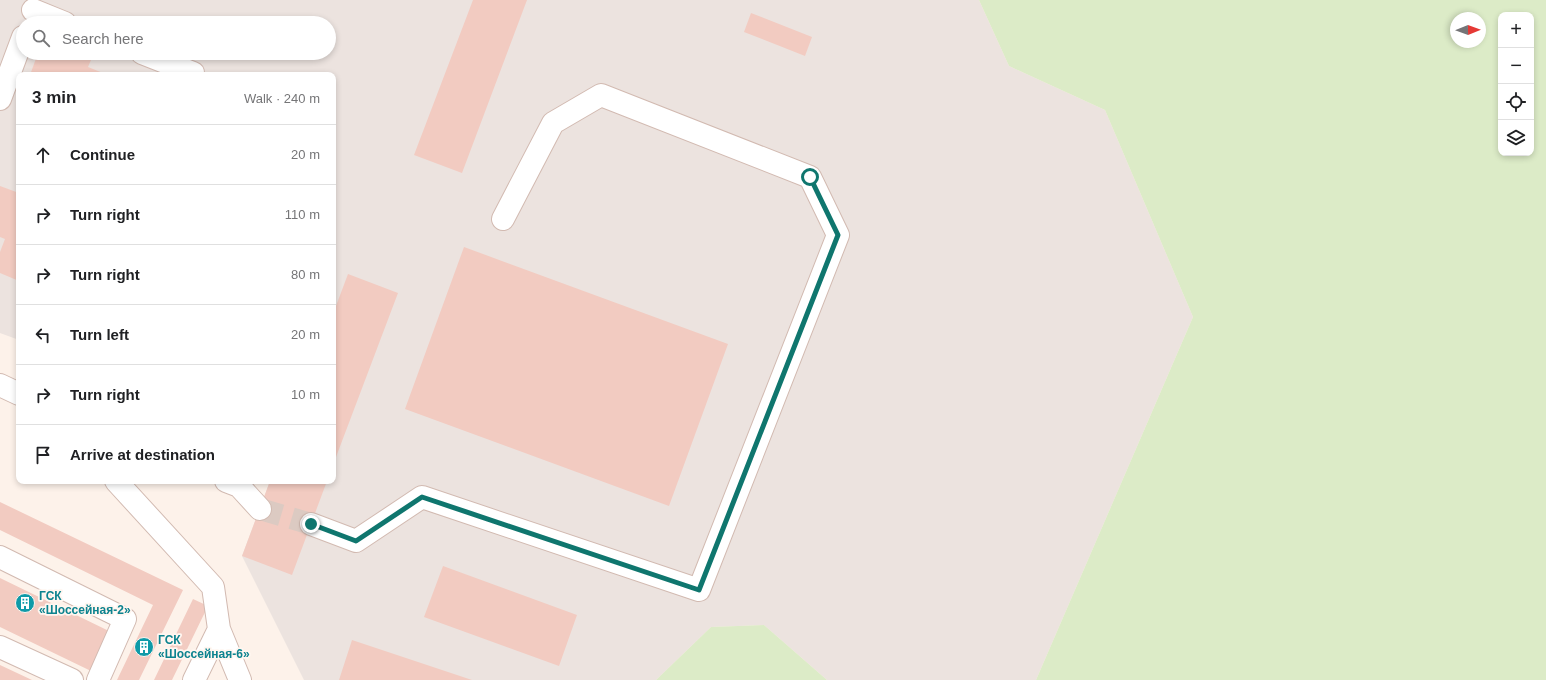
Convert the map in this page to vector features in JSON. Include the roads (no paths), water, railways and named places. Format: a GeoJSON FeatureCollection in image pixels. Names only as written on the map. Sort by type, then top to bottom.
{"type":"FeatureCollection","features":[{"type":"Feature","properties":{"kind":"lane"},"geometry":{"type":"LineString","coordinates":[[32,11],[46,16]]}},
{"type":"Feature","properties":{"kind":"lane"},"geometry":{"type":"LineString","coordinates":[[0,99],[16,56]]}},
{"type":"Feature","properties":{"kind":"lane"},"geometry":{"type":"LineString","coordinates":[[160,60],[190,72]]}},
{"type":"Feature","properties":{"kind":"lane"},"geometry":{"type":"LineString","coordinates":[[311,524],[356,541],[422,497],[699,590],[838,235],[810,177],[601,95],[553,123],[503,219]]}},
{"type":"Feature","properties":{"kind":"lane"},"geometry":{"type":"LineString","coordinates":[[0,385],[16,393]]}},
{"type":"Feature","properties":{"kind":"lane"},"geometry":{"type":"LineString","coordinates":[[119,484],[213,587],[220,629],[240,680]]}},
{"type":"Feature","properties":{"kind":"lane"},"geometry":{"type":"LineString","coordinates":[[232,484],[260,509]]}},
{"type":"Feature","properties":{"kind":"lane"},"geometry":{"type":"LineString","coordinates":[[0,557],[125,618],[98,680]]}},
{"type":"Feature","properties":{"kind":"lane"},"geometry":{"type":"LineString","coordinates":[[194,680],[220,629]]}},
{"type":"Feature","properties":{"kind":"lane"},"geometry":{"type":"LineString","coordinates":[[0,647],[72,680]]}},
{"type":"Feature","properties":{"kind":"tunnel"},"geometry":{"type":"LineString","coordinates":[[260,509],[311,524]]}},
{"type":"Feature","properties":{"kind":"place","name":"ГСК «Шоссейная-2»"},"geometry":{"type":"Point","coordinates":[25,603]}},
{"type":"Feature","properties":{"kind":"place","name":"ГСК «Шоссейная-6»"},"geometry":{"type":"Point","coordinates":[144,647]}}]}
